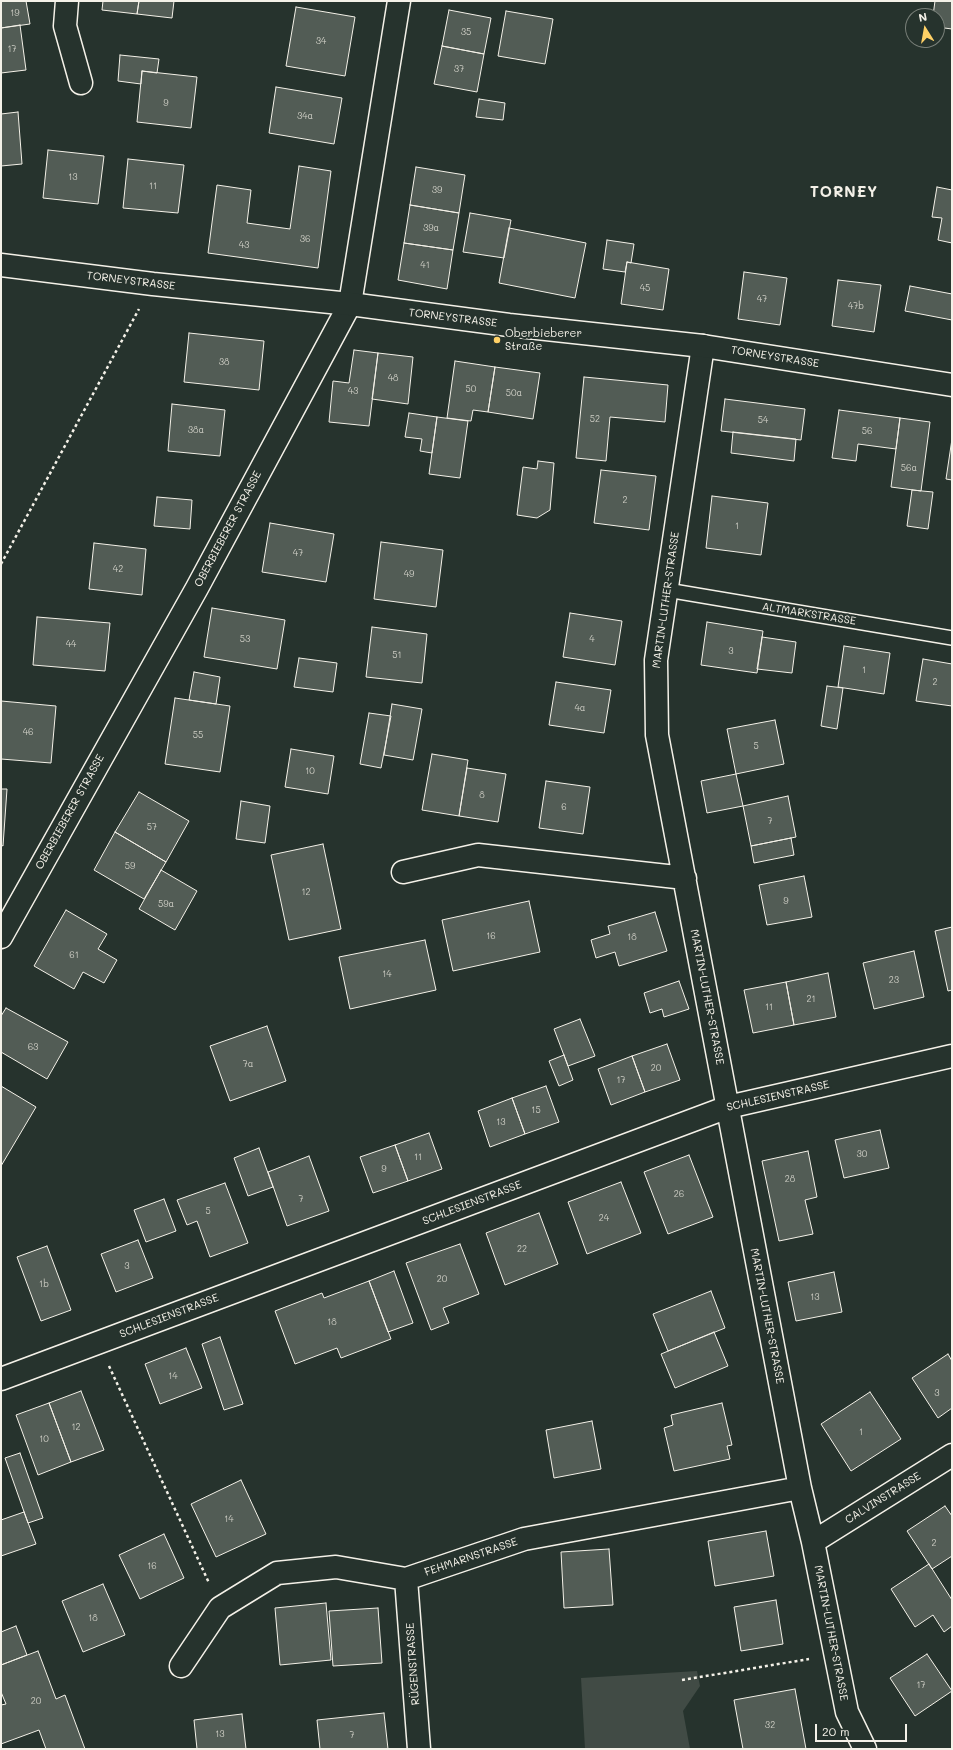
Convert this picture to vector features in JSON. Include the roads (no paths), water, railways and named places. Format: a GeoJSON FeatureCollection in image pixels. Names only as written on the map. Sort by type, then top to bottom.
{"type":"FeatureCollection","features":[{"type":"Feature","properties":{"kind":"street"},"geometry":{"type":"LineString","coordinates":[[67,1],[65,26],[81,83]]}},
{"type":"Feature","properties":{"kind":"street","name":"OBERBIEBERER STRASSE"},"geometry":{"type":"LineString","coordinates":[[1,937],[197,588],[350,304],[399,1]]}},
{"type":"Feature","properties":{"kind":"street","name":"TORNEYSTRASSE"},"geometry":{"type":"LineString","coordinates":[[1,264],[153,284],[350,304],[509,325],[703,346],[952,385]]}},
{"type":"Feature","properties":{"kind":"street","name":"MARTIN-LUTHER-STRASSE"},"geometry":{"type":"LineString","coordinates":[[703,346],[656,660],[657,734],[800,1488],[813,1542],[846,1712],[865,1749]]}},
{"type":"Feature","properties":{"kind":"street"},"geometry":{"type":"LineString","coordinates":[[403,872],[478,855],[685,878]]}},
{"type":"Feature","properties":{"kind":"street","name":"SCHLESIENSTRASSE"},"geometry":{"type":"LineString","coordinates":[[1,1379],[728,1107],[952,1056]]}},
{"type":"Feature","properties":{"kind":"street","name":"CALVINSTRASSE"},"geometry":{"type":"LineString","coordinates":[[813,1542],[952,1455]]}},
{"type":"Feature","properties":{"kind":"street","name":"FEHMARNSTRASSE"},"geometry":{"type":"LineString","coordinates":[[181,1666],[220,1608],[277,1573],[336,1567],[406,1579],[524,1539],[800,1488]]}},
{"type":"Feature","properties":{"kind":"street","name":"RÜGENSTRASSE"},"geometry":{"type":"LineString","coordinates":[[406,1579],[419,1749]]}},
{"type":"Feature","properties":{"kind":"lane","name":"ALTMARKSTRASSE"},"geometry":{"type":"LineString","coordinates":[[667,590],[952,638]]}},
{"type":"Feature","properties":{"kind":"place","name":"Oberbieberer Straße"},"geometry":{"type":"Point","coordinates":[497,340]}},
{"type":"Feature","properties":{"kind":"district","name":"TORNEY"},"geometry":{"type":"Point","coordinates":[844,192]}}]}
